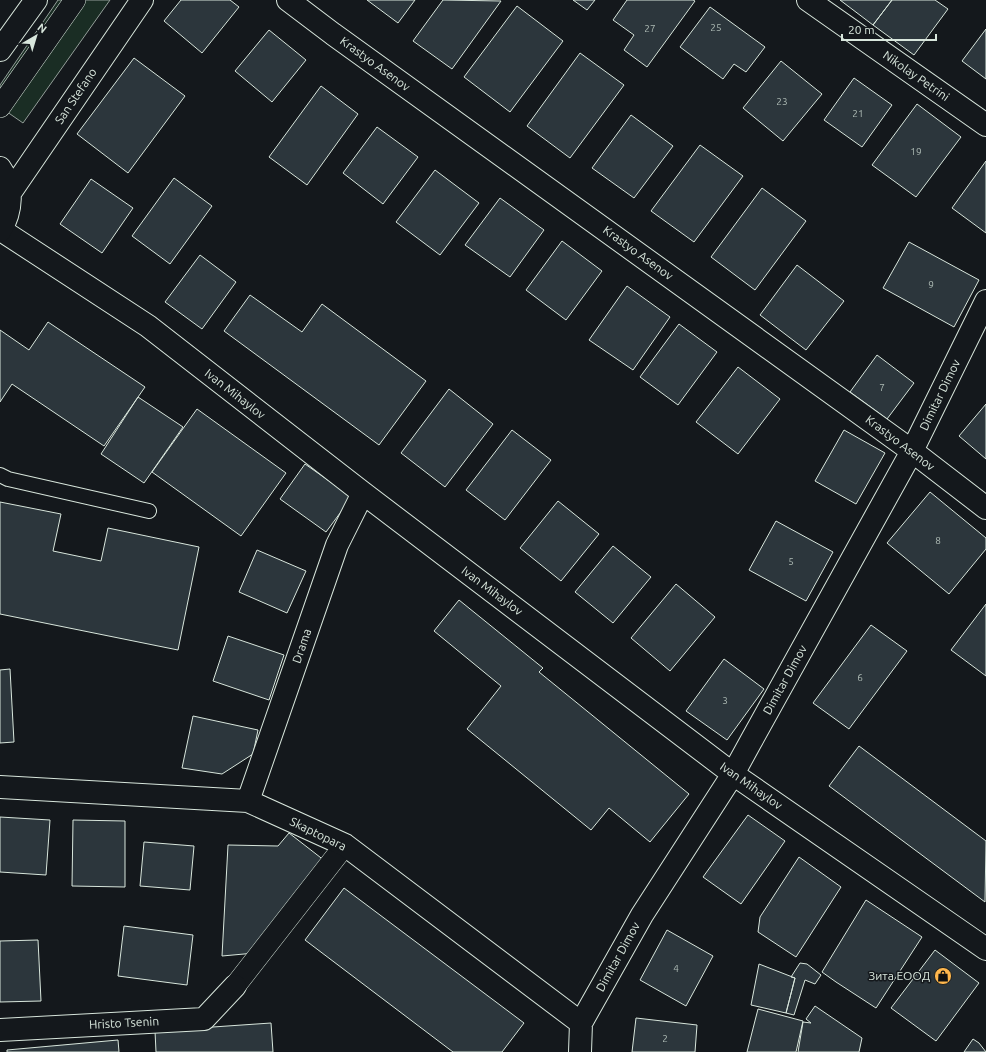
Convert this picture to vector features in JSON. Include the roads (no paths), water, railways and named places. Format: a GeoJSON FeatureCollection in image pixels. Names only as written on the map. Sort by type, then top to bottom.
{"type":"FeatureCollection","features":[{"type":"Feature","properties":{"kind":"street"},"geometry":{"type":"LineString","coordinates":[[0,50],[36,0]]}},
{"type":"Feature","properties":{"kind":"street"},"geometry":{"type":"LineString","coordinates":[[0,107],[75,0]]}},
{"type":"Feature","properties":{"kind":"street","name":"San Stefano"},"geometry":{"type":"LineString","coordinates":[[10,193],[142,0]]}},
{"type":"Feature","properties":{"kind":"street","name":"Krastyo Asenov"},"geometry":{"type":"LineString","coordinates":[[288,0],[912,451],[986,508]]}},
{"type":"Feature","properties":{"kind":"street","name":"Nikolay Petrini"},"geometry":{"type":"LineString","coordinates":[[808,0],[986,125]]}},
{"type":"Feature","properties":{"kind":"street"},"geometry":{"type":"LineString","coordinates":[[0,168],[5,175],[10,193],[10,206],[6,219],[0,230]]}},
{"type":"Feature","properties":{"kind":"street","name":"Ivan Mihaylov"},"geometry":{"type":"LineString","coordinates":[[0,230],[148,326],[363,493],[733,774],[986,949]]}},
{"type":"Feature","properties":{"kind":"street","name":"Dimitar Dimov"},"geometry":{"type":"LineString","coordinates":[[580,1052],[581,1023],[642,915],[733,774],[912,451],[986,301]]}},
{"type":"Feature","properties":{"kind":"street","name":"Drama"},"geometry":{"type":"LineString","coordinates":[[248,801],[337,545],[363,493]]}},
{"type":"Feature","properties":{"kind":"street","name":"Skaptopara"},"geometry":{"type":"LineString","coordinates":[[0,787],[248,801],[345,845],[581,1023]]}},
{"type":"Feature","properties":{"kind":"street"},"geometry":{"type":"LineString","coordinates":[[235,986],[345,845]]}},
{"type":"Feature","properties":{"kind":"street","name":"Hristo Tsenin"},"geometry":{"type":"LineString","coordinates":[[0,1030],[204,1018],[235,986]]}},
{"type":"Feature","properties":{"kind":"lane"},"geometry":{"type":"LineString","coordinates":[[0,475],[8,479],[149,511]]}},
{"type":"Feature","properties":{"kind":"place","name":"Зита ЕООД"},"geometry":{"type":"Point","coordinates":[943,976]}}]}
